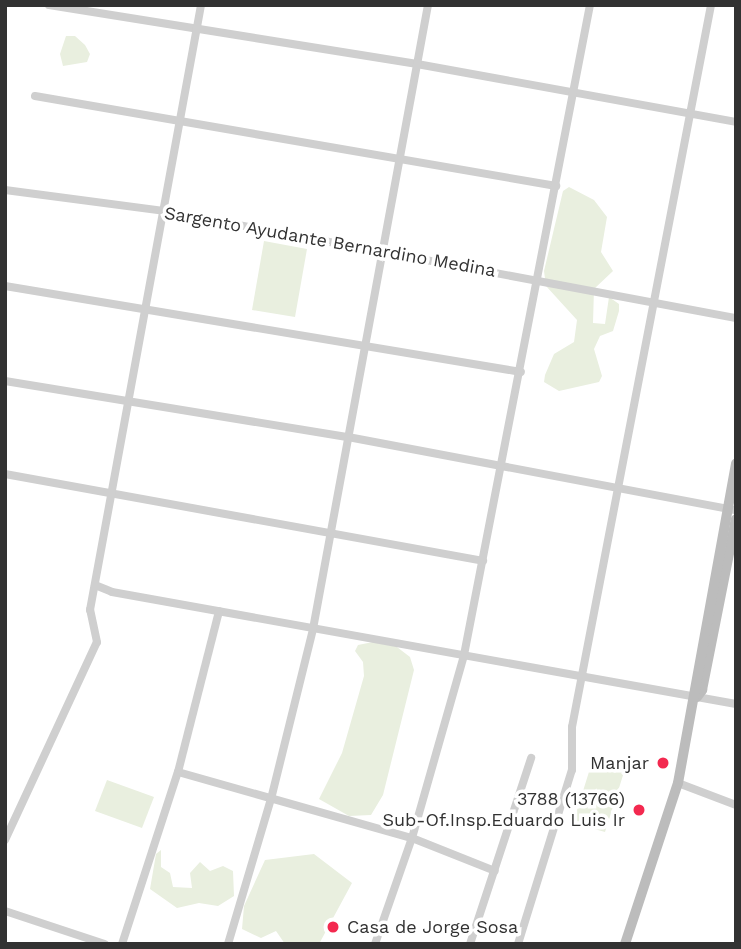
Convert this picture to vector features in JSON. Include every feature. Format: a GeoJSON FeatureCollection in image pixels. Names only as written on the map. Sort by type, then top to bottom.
{"type":"FeatureCollection","features":[{"type":"Feature","properties":{"kind":"street"},"geometry":{"type":"LineString","coordinates":[[49,5],[417,64],[736,122]]}},
{"type":"Feature","properties":{"kind":"street"},"geometry":{"type":"LineString","coordinates":[[5,840],[97,642],[90,616],[110,492],[147,308],[201,5]]}},
{"type":"Feature","properties":{"kind":"street"},"geometry":{"type":"LineString","coordinates":[[228,944],[271,800],[313,629],[428,5]]}},
{"type":"Feature","properties":{"kind":"street"},"geometry":{"type":"LineString","coordinates":[[375,944],[412,838],[464,655],[503,466],[590,5]]}},
{"type":"Feature","properties":{"kind":"street"},"geometry":{"type":"LineString","coordinates":[[518,944],[569,783],[571,734],[711,5]]}},
{"type":"Feature","properties":{"kind":"street"},"geometry":{"type":"LineString","coordinates":[[34,96],[180,119],[556,187]]}},
{"type":"Feature","properties":{"kind":"street","name":"Sargento Ayudante Bernardino Medina"},"geometry":{"type":"LineString","coordinates":[[5,190],[164,211],[654,300],[736,318]]}},
{"type":"Feature","properties":{"kind":"street"},"geometry":{"type":"LineString","coordinates":[[5,286],[521,372]]}},
{"type":"Feature","properties":{"kind":"street"},"geometry":{"type":"LineString","coordinates":[[5,381],[348,436],[731,509]]}},
{"type":"Feature","properties":{"kind":"street"},"geometry":{"type":"LineString","coordinates":[[625,944],[678,783],[731,509],[736,463]]}},
{"type":"Feature","properties":{"kind":"street"},"geometry":{"type":"LineString","coordinates":[[5,474],[484,561]]}},
{"type":"Feature","properties":{"kind":"street"},"geometry":{"type":"LineString","coordinates":[[696,697],[702,690],[736,519]]}},
{"type":"Feature","properties":{"kind":"street"},"geometry":{"type":"LineString","coordinates":[[95,584],[313,629],[736,704]]}},
{"type":"Feature","properties":{"kind":"street"},"geometry":{"type":"LineString","coordinates":[[122,944],[178,772],[219,611]]}},
{"type":"Feature","properties":{"kind":"street"},"geometry":{"type":"LineString","coordinates":[[473,943],[531,758]]}},
{"type":"Feature","properties":{"kind":"street"},"geometry":{"type":"LineString","coordinates":[[178,772],[412,838],[495,871]]}},
{"type":"Feature","properties":{"kind":"street"},"geometry":{"type":"LineString","coordinates":[[678,783],[736,805]]}},
{"type":"Feature","properties":{"kind":"street"},"geometry":{"type":"LineString","coordinates":[[5,911],[105,944]]}},
{"type":"Feature","properties":{"kind":"green space"},"geometry":{"type":"Polygon","coordinates":[[[66,36],[75,36],[85,45],[90,54],[87,62],[63,66],[60,54],[66,36]]]}},
{"type":"Feature","properties":{"kind":"green space"},"geometry":{"type":"Polygon","coordinates":[[[569,187],[594,200],[607,217],[601,252],[613,271],[594,289],[593,323],[605,324],[609,297],[619,304],[619,311],[613,331],[600,336],[594,349],[602,376],[599,382],[559,391],[544,382],[545,375],[554,354],[574,342],[577,320],[546,286],[544,271],[563,191],[569,187]]]}},
{"type":"Feature","properties":{"kind":"green space"},"geometry":{"type":"Polygon","coordinates":[[[264,241],[307,249],[295,317],[252,310],[264,241]]]}},
{"type":"Feature","properties":{"kind":"green space"},"geometry":{"type":"Polygon","coordinates":[[[378,641],[393,644],[410,657],[414,670],[383,795],[371,815],[349,816],[319,799],[342,753],[364,676],[363,662],[355,651],[358,645],[378,641]]]}},
{"type":"Feature","properties":{"kind":"green space"},"geometry":{"type":"Polygon","coordinates":[[[593,759],[625,769],[605,832],[573,823],[593,759]]]}},
{"type":"Feature","properties":{"kind":"green space"},"geometry":{"type":"Polygon","coordinates":[[[107,780],[154,797],[142,828],[95,811],[107,780]]]}},
{"type":"Feature","properties":{"kind":"green space"},"geometry":{"type":"Polygon","coordinates":[[[161,850],[161,867],[170,873],[173,887],[192,888],[190,873],[200,862],[210,871],[223,866],[233,871],[234,896],[218,906],[199,903],[177,908],[150,889],[156,854],[161,850]]]}},
{"type":"Feature","properties":{"kind":"green space"},"geometry":{"type":"Polygon","coordinates":[[[314,854],[352,883],[319,944],[285,944],[276,931],[261,938],[242,929],[244,906],[265,860],[314,854]]]}},
{"type":"Feature","properties":{"kind":"place","name":"Manjar"},"geometry":{"type":"Point","coordinates":[663,763]}},
{"type":"Feature","properties":{"kind":"place","name":"3788 (13766) Sub-Of.Insp.Eduardo Luis Ir"},"geometry":{"type":"Point","coordinates":[639,810]}},
{"type":"Feature","properties":{"kind":"place","name":"Casa de Jorge Sosa"},"geometry":{"type":"Point","coordinates":[333,927]}}]}
